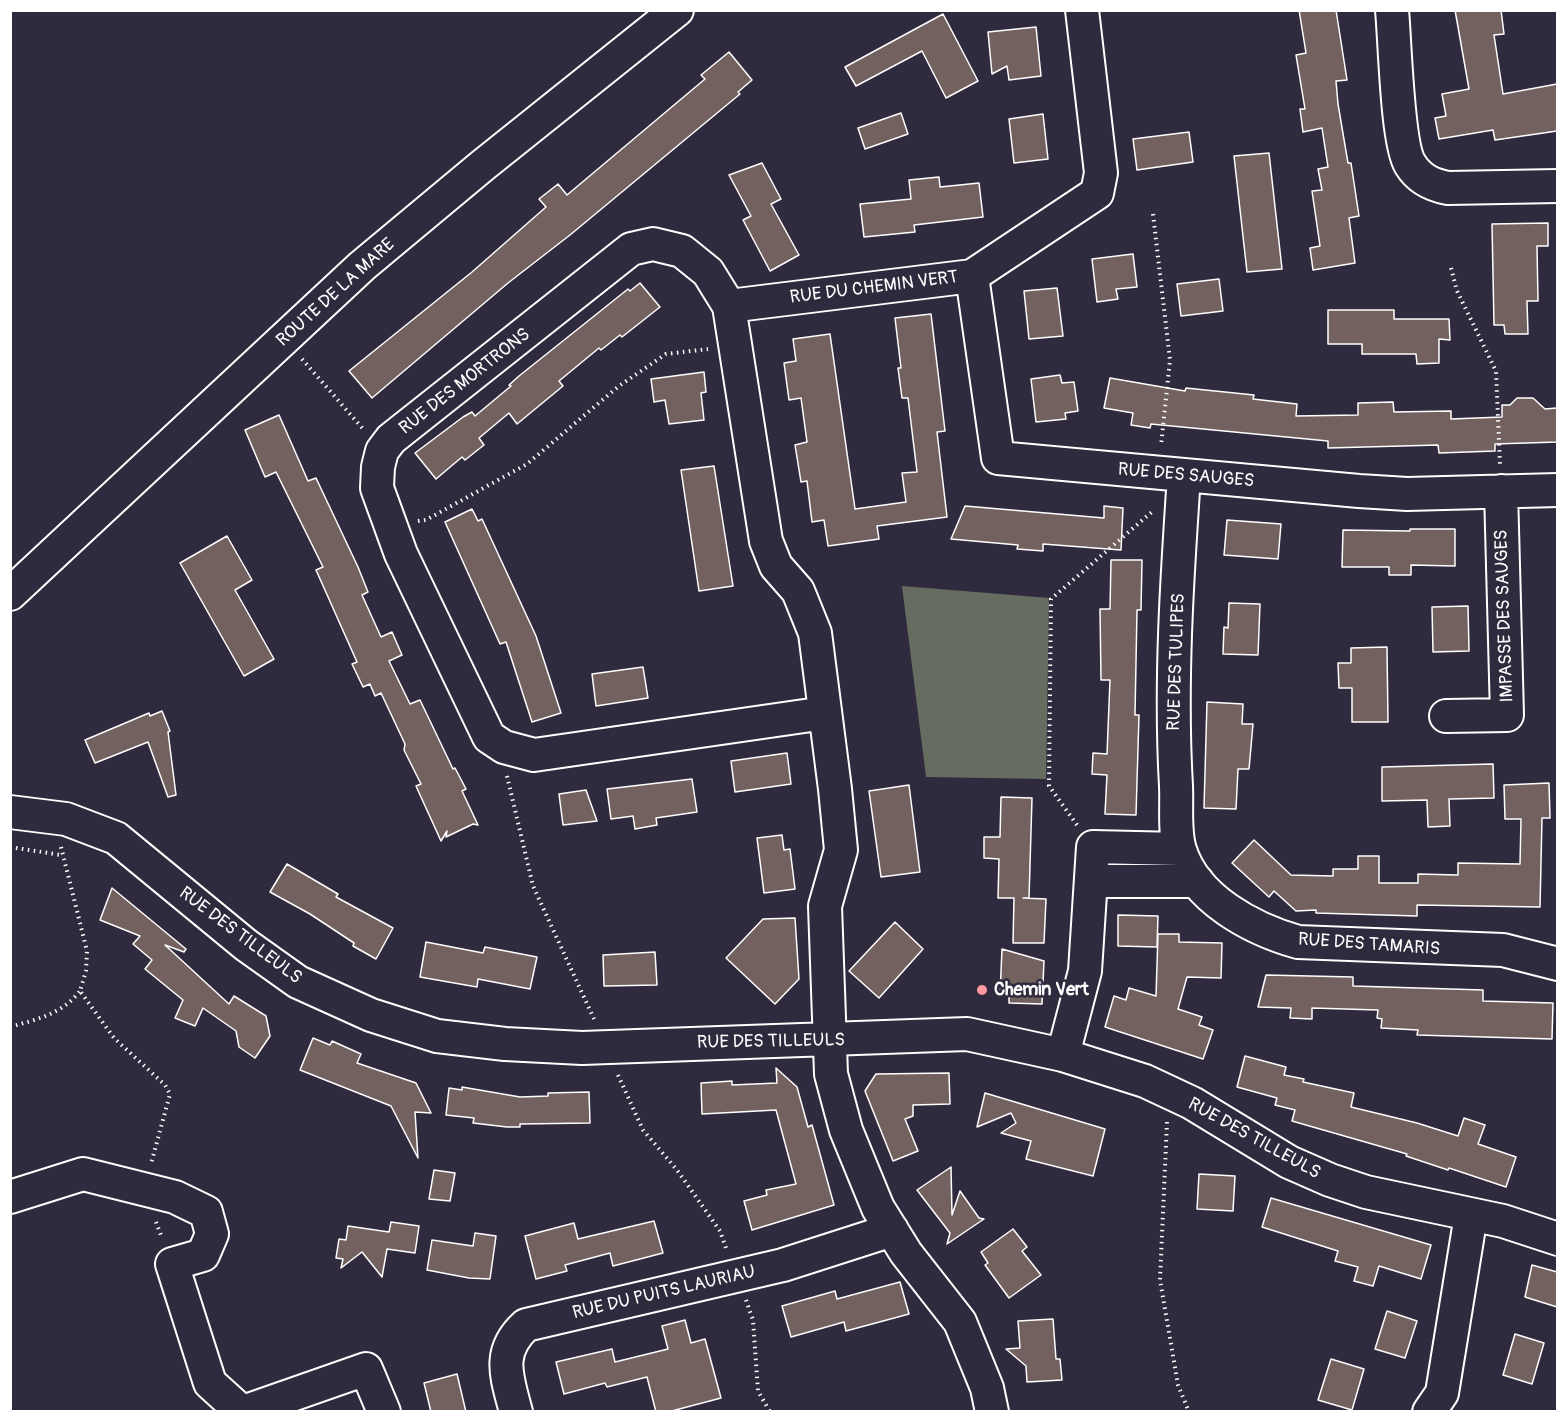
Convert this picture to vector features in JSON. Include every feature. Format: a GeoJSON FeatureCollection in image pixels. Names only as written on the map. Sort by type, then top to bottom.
{"type":"FeatureCollection","features":[{"type":"Feature","properties":{"kind":"street","name":"ROUTE DE LA MARE"},"geometry":{"type":"LineString","coordinates":[[10,594],[362,266],[482,166],[677,10]]}},
{"type":"Feature","properties":{"kind":"street","name":"RUE DU CHEMIN VERT"},"geometry":{"type":"LineString","coordinates":[[729,306],[972,276],[1097,193],[1101,173],[1082,10]]}},
{"type":"Feature","properties":{"kind":"street"},"geometry":{"type":"LineString","coordinates":[[1392,10],[1404,143],[1409,162],[1416,172],[1435,186],[1448,188],[1557,186]]}},
{"type":"Feature","properties":{"kind":"street","name":"RUE DES MORTRONS"},"geometry":{"type":"LineString","coordinates":[[382,451],[391,439],[631,249],[653,244],[682,251],[708,272],[729,306],[766,541],[776,566],[798,591],[815,633],[841,850],[825,906],[828,1041],[831,1074],[846,1130],[878,1208],[906,1253],[960,1322],[987,1388],[992,1412]]}},
{"type":"Feature","properties":{"kind":"street","name":"RUE DES SAUGES"},"geometry":{"type":"LineString","coordinates":[[972,276],[998,458],[1388,493],[1557,490]]}},
{"type":"Feature","properties":{"kind":"street"},"geometry":{"type":"LineString","coordinates":[[382,451],[378,467],[377,488],[401,554],[489,737],[498,744],[534,755],[825,713]]}},
{"type":"Feature","properties":{"kind":"street","name":"RUE DES TULIPES"},"geometry":{"type":"LineString","coordinates":[[1171,475],[1175,679],[1174,763],[1179,849],[1197,881]]}},
{"type":"Feature","properties":{"kind":"street","name":"IMPASSE DES SAUGES"},"geometry":{"type":"LineString","coordinates":[[1446,716],[1507,715],[1501,491]]}},
{"type":"Feature","properties":{"kind":"street","name":"RUE DES TILLEULS"},"geometry":{"type":"LineString","coordinates":[[10,812],[66,819],[116,838],[246,945],[298,982],[371,1015],[437,1036],[505,1044],[606,1047],[828,1041],[967,1034],[1105,1067],[1168,1091],[1289,1162],[1330,1180],[1366,1192],[1503,1221],[1557,1239]]}},
{"type":"Feature","properties":{"kind":"street"},"geometry":{"type":"LineString","coordinates":[[1062,1055],[1085,971],[1087,910],[1092,880],[1093,847],[1179,849]]}},
{"type":"Feature","properties":{"kind":"street"},"geometry":{"type":"LineString","coordinates":[[1092,880],[1197,881]]}},
{"type":"Feature","properties":{"kind":"street","name":"RUE DES TAMARIS"},"geometry":{"type":"LineString","coordinates":[[1197,881],[1242,921],[1269,934],[1298,942],[1503,950],[1557,964]]}},
{"type":"Feature","properties":{"kind":"street"},"geometry":{"type":"LineString","coordinates":[[10,1197],[83,1174],[175,1197],[206,1212],[212,1234],[203,1255],[172,1264],[210,1383],[243,1412],[366,1369],[384,1412]]}},
{"type":"Feature","properties":{"kind":"street"},"geometry":{"type":"LineString","coordinates":[[1429,1412],[1442,1393],[1471,1215]]}},
{"type":"Feature","properties":{"kind":"street","name":"RUE DU PUITS LAURIAU"},"geometry":{"type":"LineString","coordinates":[[516,1412],[506,1373],[506,1351],[516,1334],[526,1325],[783,1265],[892,1230]]}},
{"type":"Feature","properties":{"kind":"path"},"geometry":{"type":"LineString","coordinates":[[1153,214],[1170,360],[1171,475]]}},
{"type":"Feature","properties":{"kind":"path"},"geometry":{"type":"LineString","coordinates":[[1451,268],[1457,291],[1496,371],[1501,491]]}},
{"type":"Feature","properties":{"kind":"path"},"geometry":{"type":"LineString","coordinates":[[284,339],[382,451]]}},
{"type":"Feature","properties":{"kind":"path"},"geometry":{"type":"LineString","coordinates":[[391,525],[426,520],[527,464],[619,386],[666,354],[736,347]]}},
{"type":"Feature","properties":{"kind":"path"},"geometry":{"type":"LineString","coordinates":[[1093,847],[1049,786],[1051,599],[1158,506]]}},
{"type":"Feature","properties":{"kind":"path"},"geometry":{"type":"LineString","coordinates":[[498,744],[533,886],[643,1130],[676,1170],[720,1231],[753,1320],[758,1391],[770,1412]]}},
{"type":"Feature","properties":{"kind":"path"},"geometry":{"type":"LineString","coordinates":[[10,1027],[47,1017],[70,1004],[80,991],[86,971],[87,951],[61,855],[66,819]]}},
{"type":"Feature","properties":{"kind":"path"},"geometry":{"type":"LineString","coordinates":[[10,847],[61,855]]}},
{"type":"Feature","properties":{"kind":"path"},"geometry":{"type":"LineString","coordinates":[[80,991],[114,1038],[165,1085],[170,1094],[144,1189],[172,1264]]}},
{"type":"Feature","properties":{"kind":"path"},"geometry":{"type":"LineString","coordinates":[[1168,1091],[1160,1280],[1178,1385],[1189,1412]]}},
{"type":"Feature","properties":{"kind":"green space"},"geometry":{"type":"Polygon","coordinates":[[[902,586],[1049,598],[1046,779],[926,777],[902,586]]]}},
{"type":"Feature","properties":{"kind":"building"},"geometry":{"type":"Polygon","coordinates":[[[1299,10],[1336,10],[1347,80],[1336,81],[1338,104],[1348,163],[1351,163],[1359,216],[1349,218],[1355,263],[1313,270],[1310,248],[1320,246],[1312,191],[1322,190],[1318,169],[1328,167],[1322,128],[1303,132],[1300,109],[1305,109],[1296,55],[1306,53],[1299,10]]]}},
{"type":"Feature","properties":{"kind":"building"},"geometry":{"type":"Polygon","coordinates":[[[1455,10],[1501,10],[1504,34],[1494,35],[1503,94],[1557,84],[1557,131],[1495,140],[1493,130],[1439,139],[1435,118],[1446,116],[1442,94],[1469,89],[1455,10]]]}},
{"type":"Feature","properties":{"kind":"building"},"geometry":{"type":"Polygon","coordinates":[[[943,14],[978,81],[946,98],[922,51],[856,86],[845,67],[943,14]]]}},
{"type":"Feature","properties":{"kind":"building"},"geometry":{"type":"Polygon","coordinates":[[[1036,27],[1041,76],[1009,80],[1007,66],[992,74],[988,32],[1036,27]]]}},
{"type":"Feature","properties":{"kind":"building"},"geometry":{"type":"Polygon","coordinates":[[[729,52],[752,80],[738,92],[740,94],[570,235],[508,283],[372,398],[349,371],[472,272],[546,207],[539,199],[558,184],[567,195],[705,79],[701,75],[729,52]]]}},
{"type":"Feature","properties":{"kind":"building"},"geometry":{"type":"Polygon","coordinates":[[[901,113],[908,134],[865,149],[858,128],[901,113]]]}},
{"type":"Feature","properties":{"kind":"building"},"geometry":{"type":"Polygon","coordinates":[[[1043,114],[1048,159],[1014,163],[1009,119],[1043,114]]]}},
{"type":"Feature","properties":{"kind":"building"},"geometry":{"type":"Polygon","coordinates":[[[1189,132],[1193,162],[1137,170],[1133,139],[1189,132]]]}},
{"type":"Feature","properties":{"kind":"building"},"geometry":{"type":"Polygon","coordinates":[[[1269,153],[1282,269],[1247,272],[1234,156],[1269,153]]]}},
{"type":"Feature","properties":{"kind":"building"},"geometry":{"type":"Polygon","coordinates":[[[762,163],[781,199],[771,204],[799,255],[770,271],[743,220],[751,216],[729,175],[762,163]]]}},
{"type":"Feature","properties":{"kind":"building"},"geometry":{"type":"Polygon","coordinates":[[[939,177],[940,187],[979,183],[983,217],[914,225],[915,232],[864,237],[860,204],[911,199],[909,180],[939,177]]]}},
{"type":"Feature","properties":{"kind":"building"},"geometry":{"type":"Polygon","coordinates":[[[1548,223],[1548,246],[1537,246],[1538,301],[1527,301],[1528,334],[1505,334],[1504,325],[1494,325],[1492,224],[1548,223]]]}},
{"type":"Feature","properties":{"kind":"building"},"geometry":{"type":"Polygon","coordinates":[[[1133,254],[1137,287],[1116,289],[1118,299],[1097,302],[1092,259],[1133,254]]]}},
{"type":"Feature","properties":{"kind":"building"},"geometry":{"type":"Polygon","coordinates":[[[1219,279],[1223,311],[1181,316],[1177,284],[1219,279]]]}},
{"type":"Feature","properties":{"kind":"building"},"geometry":{"type":"Polygon","coordinates":[[[640,283],[660,307],[622,337],[620,335],[601,350],[599,348],[559,381],[563,386],[517,424],[509,413],[479,438],[484,445],[465,460],[462,457],[436,479],[415,453],[463,417],[472,412],[475,416],[511,386],[509,385],[519,376],[628,289],[630,291],[640,283]]]}},
{"type":"Feature","properties":{"kind":"building"},"geometry":{"type":"Polygon","coordinates":[[[1057,288],[1063,336],[1029,339],[1024,291],[1057,288]]]}},
{"type":"Feature","properties":{"kind":"building"},"geometry":{"type":"Polygon","coordinates":[[[1328,310],[1394,310],[1394,319],[1449,319],[1450,340],[1439,339],[1439,363],[1417,364],[1416,354],[1362,354],[1362,344],[1328,344],[1328,310]]]}},
{"type":"Feature","properties":{"kind":"building"},"geometry":{"type":"Polygon","coordinates":[[[931,314],[945,431],[937,432],[947,517],[877,526],[879,539],[828,546],[824,520],[812,522],[807,481],[801,482],[795,445],[807,442],[801,398],[789,400],[784,363],[796,361],[793,339],[830,334],[855,509],[906,502],[902,473],[917,472],[908,398],[902,398],[895,318],[931,314]]]}},
{"type":"Feature","properties":{"kind":"building"},"geometry":{"type":"Polygon","coordinates":[[[704,372],[706,392],[701,393],[704,420],[669,424],[665,400],[654,402],[651,379],[704,372]]]}},
{"type":"Feature","properties":{"kind":"building"},"geometry":{"type":"Polygon","coordinates":[[[1060,375],[1062,383],[1074,382],[1078,411],[1065,413],[1066,419],[1036,422],[1031,379],[1060,375]]]}},
{"type":"Feature","properties":{"kind":"building"},"geometry":{"type":"Polygon","coordinates":[[[1110,378],[1185,391],[1186,388],[1254,395],[1253,399],[1297,404],[1296,416],[1358,415],[1358,403],[1393,402],[1394,412],[1451,411],[1451,419],[1502,417],[1502,405],[1510,405],[1517,398],[1533,398],[1545,409],[1557,408],[1557,442],[1495,444],[1495,451],[1439,453],[1438,445],[1328,448],[1328,441],[1151,424],[1150,428],[1131,425],[1133,413],[1104,408],[1110,378]]]}},
{"type":"Feature","properties":{"kind":"building"},"geometry":{"type":"Polygon","coordinates":[[[279,415],[308,481],[316,478],[358,567],[368,592],[362,595],[381,637],[392,632],[402,655],[389,661],[410,704],[420,700],[453,769],[455,768],[466,789],[462,791],[478,825],[473,824],[446,837],[447,831],[441,841],[416,786],[421,784],[404,750],[405,744],[381,693],[375,696],[370,684],[363,687],[352,664],[357,662],[316,570],[323,567],[276,472],[265,477],[245,430],[279,415]]]}},
{"type":"Feature","properties":{"kind":"building"},"geometry":{"type":"Polygon","coordinates":[[[714,466],[733,586],[699,591],[681,470],[714,466]]]}},
{"type":"Feature","properties":{"kind":"building"},"geometry":{"type":"Polygon","coordinates":[[[965,506],[1104,518],[1104,506],[1123,508],[1121,550],[1043,544],[1043,551],[1017,549],[1018,545],[951,539],[965,506]]]}},
{"type":"Feature","properties":{"kind":"building"},"geometry":{"type":"Polygon","coordinates":[[[472,509],[478,521],[482,519],[536,636],[561,713],[532,722],[506,642],[500,644],[445,522],[472,509]]]}},
{"type":"Feature","properties":{"kind":"building"},"geometry":{"type":"Polygon","coordinates":[[[1227,520],[1281,524],[1278,559],[1224,555],[1227,520]]]}},
{"type":"Feature","properties":{"kind":"building"},"geometry":{"type":"Polygon","coordinates":[[[1410,529],[1455,529],[1455,566],[1411,565],[1411,575],[1389,575],[1389,567],[1342,567],[1343,530],[1410,531],[1410,529]]]}},
{"type":"Feature","properties":{"kind":"building"},"geometry":{"type":"Polygon","coordinates":[[[227,536],[252,580],[235,590],[274,659],[244,676],[180,563],[227,536]]]}},
{"type":"Feature","properties":{"kind":"building"},"geometry":{"type":"Polygon","coordinates":[[[1111,560],[1142,560],[1141,610],[1137,610],[1135,715],[1139,715],[1136,815],[1105,814],[1107,775],[1092,774],[1093,753],[1107,754],[1110,680],[1101,680],[1100,609],[1110,609],[1111,560]]]}},
{"type":"Feature","properties":{"kind":"building"},"geometry":{"type":"Polygon","coordinates":[[[1229,603],[1260,604],[1258,655],[1223,654],[1224,627],[1228,628],[1229,603]]]}},
{"type":"Feature","properties":{"kind":"building"},"geometry":{"type":"Polygon","coordinates":[[[1468,606],[1469,651],[1433,652],[1432,607],[1468,606]]]}},
{"type":"Feature","properties":{"kind":"building"},"geometry":{"type":"Polygon","coordinates":[[[1387,647],[1388,722],[1352,722],[1352,688],[1339,688],[1338,663],[1351,663],[1351,648],[1387,647]]]}},
{"type":"Feature","properties":{"kind":"building"},"geometry":{"type":"Polygon","coordinates":[[[643,667],[648,698],[596,706],[592,674],[643,667]]]}},
{"type":"Feature","properties":{"kind":"building"},"geometry":{"type":"Polygon","coordinates":[[[1207,702],[1243,704],[1242,724],[1253,724],[1249,769],[1238,769],[1236,809],[1204,808],[1207,702]]]}},
{"type":"Feature","properties":{"kind":"building"},"geometry":{"type":"Polygon","coordinates":[[[162,711],[170,731],[168,732],[176,795],[168,797],[148,742],[95,763],[85,740],[149,713],[150,716],[162,711]]]}},
{"type":"Feature","properties":{"kind":"building"},"geometry":{"type":"Polygon","coordinates":[[[787,753],[791,784],[735,792],[731,761],[787,753]]]}},
{"type":"Feature","properties":{"kind":"building"},"geometry":{"type":"Polygon","coordinates":[[[1493,764],[1494,798],[1449,799],[1450,826],[1428,827],[1427,800],[1382,801],[1382,767],[1493,764]]]}},
{"type":"Feature","properties":{"kind":"building"},"geometry":{"type":"Polygon","coordinates":[[[692,779],[697,812],[656,818],[657,825],[635,829],[633,816],[611,819],[607,789],[692,779]]]}},
{"type":"Feature","properties":{"kind":"building"},"geometry":{"type":"Polygon","coordinates":[[[1549,783],[1550,818],[1542,818],[1540,907],[1417,905],[1417,916],[1316,913],[1316,910],[1296,911],[1274,891],[1269,897],[1232,863],[1254,840],[1291,875],[1333,876],[1333,869],[1358,869],[1358,856],[1379,856],[1379,883],[1418,883],[1418,874],[1458,875],[1458,863],[1520,864],[1521,819],[1505,819],[1504,785],[1549,783]]]}},
{"type":"Feature","properties":{"kind":"building"},"geometry":{"type":"Polygon","coordinates":[[[909,785],[920,872],[881,877],[869,791],[909,785]]]}},
{"type":"Feature","properties":{"kind":"building"},"geometry":{"type":"Polygon","coordinates":[[[586,790],[597,821],[563,825],[559,794],[586,790]]]}},
{"type":"Feature","properties":{"kind":"building"},"geometry":{"type":"Polygon","coordinates":[[[1001,797],[1032,798],[1029,898],[1023,898],[1046,899],[1044,943],[1013,943],[1014,898],[998,898],[999,859],[984,858],[984,837],[1000,837],[1001,797]]]}},
{"type":"Feature","properties":{"kind":"building"},"geometry":{"type":"Polygon","coordinates":[[[782,835],[784,850],[790,849],[795,889],[764,893],[757,838],[782,835]]]}},
{"type":"Feature","properties":{"kind":"building"},"geometry":{"type":"Polygon","coordinates":[[[287,864],[338,894],[336,897],[393,928],[376,959],[353,946],[354,943],[310,914],[270,892],[287,864]]]}},
{"type":"Feature","properties":{"kind":"building"},"geometry":{"type":"Polygon","coordinates":[[[112,888],[186,949],[184,952],[165,945],[229,1004],[234,996],[266,1016],[270,1036],[255,1058],[239,1047],[236,1031],[203,1008],[195,1026],[175,1018],[183,1000],[145,969],[152,960],[133,944],[140,936],[100,920],[112,888]]]}},
{"type":"Feature","properties":{"kind":"building"},"geometry":{"type":"Polygon","coordinates":[[[1118,915],[1158,916],[1157,947],[1118,946],[1118,915]]]}},
{"type":"Feature","properties":{"kind":"building"},"geometry":{"type":"Polygon","coordinates":[[[795,918],[799,979],[775,1004],[726,958],[763,919],[795,918]]]}},
{"type":"Feature","properties":{"kind":"building"},"geometry":{"type":"Polygon","coordinates":[[[895,922],[923,949],[879,998],[849,971],[895,922]]]}},
{"type":"Feature","properties":{"kind":"building"},"geometry":{"type":"Polygon","coordinates":[[[1158,934],[1179,934],[1179,942],[1222,943],[1221,978],[1187,977],[1178,1009],[1202,1017],[1199,1025],[1213,1030],[1203,1059],[1105,1027],[1114,996],[1126,1000],[1129,988],[1156,996],[1158,934]]]}},
{"type":"Feature","properties":{"kind":"building"},"geometry":{"type":"Polygon","coordinates":[[[426,942],[483,953],[485,947],[537,957],[530,989],[478,979],[477,987],[420,977],[426,942]]]}},
{"type":"Feature","properties":{"kind":"building"},"geometry":{"type":"Polygon","coordinates":[[[1002,949],[1044,961],[1042,1004],[1009,1003],[1009,992],[1000,994],[1002,949]]]}},
{"type":"Feature","properties":{"kind":"building"},"geometry":{"type":"Polygon","coordinates":[[[655,952],[657,985],[604,986],[603,955],[655,952]]]}},
{"type":"Feature","properties":{"kind":"building"},"geometry":{"type":"Polygon","coordinates":[[[1266,975],[1353,977],[1353,986],[1483,990],[1483,1001],[1553,1003],[1552,1039],[1417,1035],[1418,1030],[1381,1028],[1382,1019],[1377,1018],[1378,1010],[1312,1008],[1312,1019],[1290,1018],[1291,1008],[1258,1007],[1266,975]]]}},
{"type":"Feature","properties":{"kind":"building"},"geometry":{"type":"Polygon","coordinates":[[[313,1038],[330,1045],[332,1041],[361,1054],[357,1063],[416,1083],[431,1113],[415,1112],[418,1158],[391,1106],[300,1070],[313,1038]]]}},
{"type":"Feature","properties":{"kind":"building"},"geometry":{"type":"Polygon","coordinates":[[[1245,1056],[1286,1067],[1284,1075],[1304,1079],[1303,1082],[1354,1093],[1351,1107],[1417,1123],[1458,1136],[1464,1118],[1485,1125],[1478,1144],[1516,1157],[1506,1187],[1406,1156],[1407,1154],[1292,1121],[1295,1110],[1275,1105],[1277,1098],[1237,1087],[1245,1056]]]}},
{"type":"Feature","properties":{"kind":"building"},"geometry":{"type":"Polygon","coordinates":[[[776,1068],[797,1087],[808,1127],[812,1125],[834,1205],[752,1230],[744,1201],[767,1195],[766,1190],[796,1184],[776,1110],[702,1114],[701,1083],[732,1081],[732,1085],[777,1083],[776,1068]]]}},
{"type":"Feature","properties":{"kind":"building"},"geometry":{"type":"Polygon","coordinates":[[[949,1073],[950,1104],[913,1105],[913,1116],[905,1119],[918,1151],[893,1161],[865,1091],[876,1074],[949,1073]]]}},
{"type":"Feature","properties":{"kind":"building"},"geometry":{"type":"Polygon","coordinates":[[[462,1087],[520,1097],[548,1096],[548,1093],[589,1092],[590,1123],[520,1124],[520,1127],[507,1127],[473,1123],[474,1118],[446,1115],[449,1088],[462,1090],[462,1087]]]}},
{"type":"Feature","properties":{"kind":"building"},"geometry":{"type":"Polygon","coordinates":[[[985,1093],[1105,1129],[1093,1176],[1026,1159],[1031,1141],[1001,1133],[1016,1123],[1011,1113],[977,1127],[985,1093]]]}},
{"type":"Feature","properties":{"kind":"building"},"geometry":{"type":"Polygon","coordinates":[[[951,1167],[952,1215],[960,1191],[979,1218],[984,1219],[947,1244],[950,1233],[917,1190],[951,1167]]]}},
{"type":"Feature","properties":{"kind":"building"},"geometry":{"type":"Polygon","coordinates":[[[434,1170],[455,1173],[450,1201],[429,1199],[434,1170]]]}},
{"type":"Feature","properties":{"kind":"building"},"geometry":{"type":"Polygon","coordinates":[[[1199,1174],[1235,1176],[1233,1211],[1197,1209],[1199,1174]]]}},
{"type":"Feature","properties":{"kind":"building"},"geometry":{"type":"Polygon","coordinates":[[[1271,1198],[1431,1245],[1421,1279],[1379,1266],[1373,1286],[1354,1281],[1358,1267],[1335,1261],[1338,1251],[1262,1227],[1271,1198]]]}},
{"type":"Feature","properties":{"kind":"building"},"geometry":{"type":"Polygon","coordinates":[[[654,1221],[663,1253],[613,1266],[610,1253],[565,1265],[567,1271],[536,1279],[525,1236],[574,1223],[578,1239],[654,1221]]]}},
{"type":"Feature","properties":{"kind":"building"},"geometry":{"type":"Polygon","coordinates":[[[391,1222],[419,1226],[415,1253],[387,1249],[382,1277],[362,1252],[341,1268],[343,1259],[336,1258],[339,1239],[346,1240],[348,1226],[389,1232],[391,1222]]]}},
{"type":"Feature","properties":{"kind":"building"},"geometry":{"type":"Polygon","coordinates":[[[1013,1229],[1027,1247],[1022,1251],[1041,1275],[1009,1298],[985,1265],[988,1263],[981,1252],[1013,1229]]]}},
{"type":"Feature","properties":{"kind":"building"},"geometry":{"type":"Polygon","coordinates":[[[475,1233],[496,1236],[490,1279],[469,1278],[427,1270],[432,1240],[473,1246],[475,1233]]]}},
{"type":"Feature","properties":{"kind":"building"},"geometry":{"type":"Polygon","coordinates":[[[1532,1265],[1557,1272],[1557,1307],[1525,1297],[1532,1265]]]}},
{"type":"Feature","properties":{"kind":"building"},"geometry":{"type":"Polygon","coordinates":[[[900,1282],[909,1314],[846,1331],[844,1322],[791,1337],[782,1306],[835,1291],[837,1299],[900,1282]]]}},
{"type":"Feature","properties":{"kind":"building"},"geometry":{"type":"Polygon","coordinates":[[[1387,1311],[1417,1321],[1405,1358],[1375,1349],[1387,1311]]]}},
{"type":"Feature","properties":{"kind":"building"},"geometry":{"type":"Polygon","coordinates":[[[1053,1319],[1056,1359],[1060,1359],[1062,1380],[1027,1382],[1026,1366],[1006,1349],[1020,1348],[1018,1321],[1053,1319]]]}},
{"type":"Feature","properties":{"kind":"building"},"geometry":{"type":"Polygon","coordinates":[[[685,1320],[691,1343],[705,1339],[721,1398],[668,1412],[656,1412],[647,1377],[607,1387],[605,1383],[564,1394],[556,1362],[612,1349],[615,1362],[668,1349],[662,1326],[685,1320]]]}},
{"type":"Feature","properties":{"kind":"building"},"geometry":{"type":"Polygon","coordinates":[[[1515,1334],[1544,1343],[1532,1384],[1503,1375],[1515,1334]]]}},
{"type":"Feature","properties":{"kind":"building"},"geometry":{"type":"Polygon","coordinates":[[[1331,1359],[1364,1369],[1352,1410],[1318,1400],[1331,1359]]]}},
{"type":"Feature","properties":{"kind":"building"},"geometry":{"type":"Polygon","coordinates":[[[457,1374],[466,1412],[431,1412],[424,1383],[457,1374]]]}},
{"type":"Feature","properties":{"kind":"place","name":"Chemin Vert"},"geometry":{"type":"Point","coordinates":[982,990]}}]}
